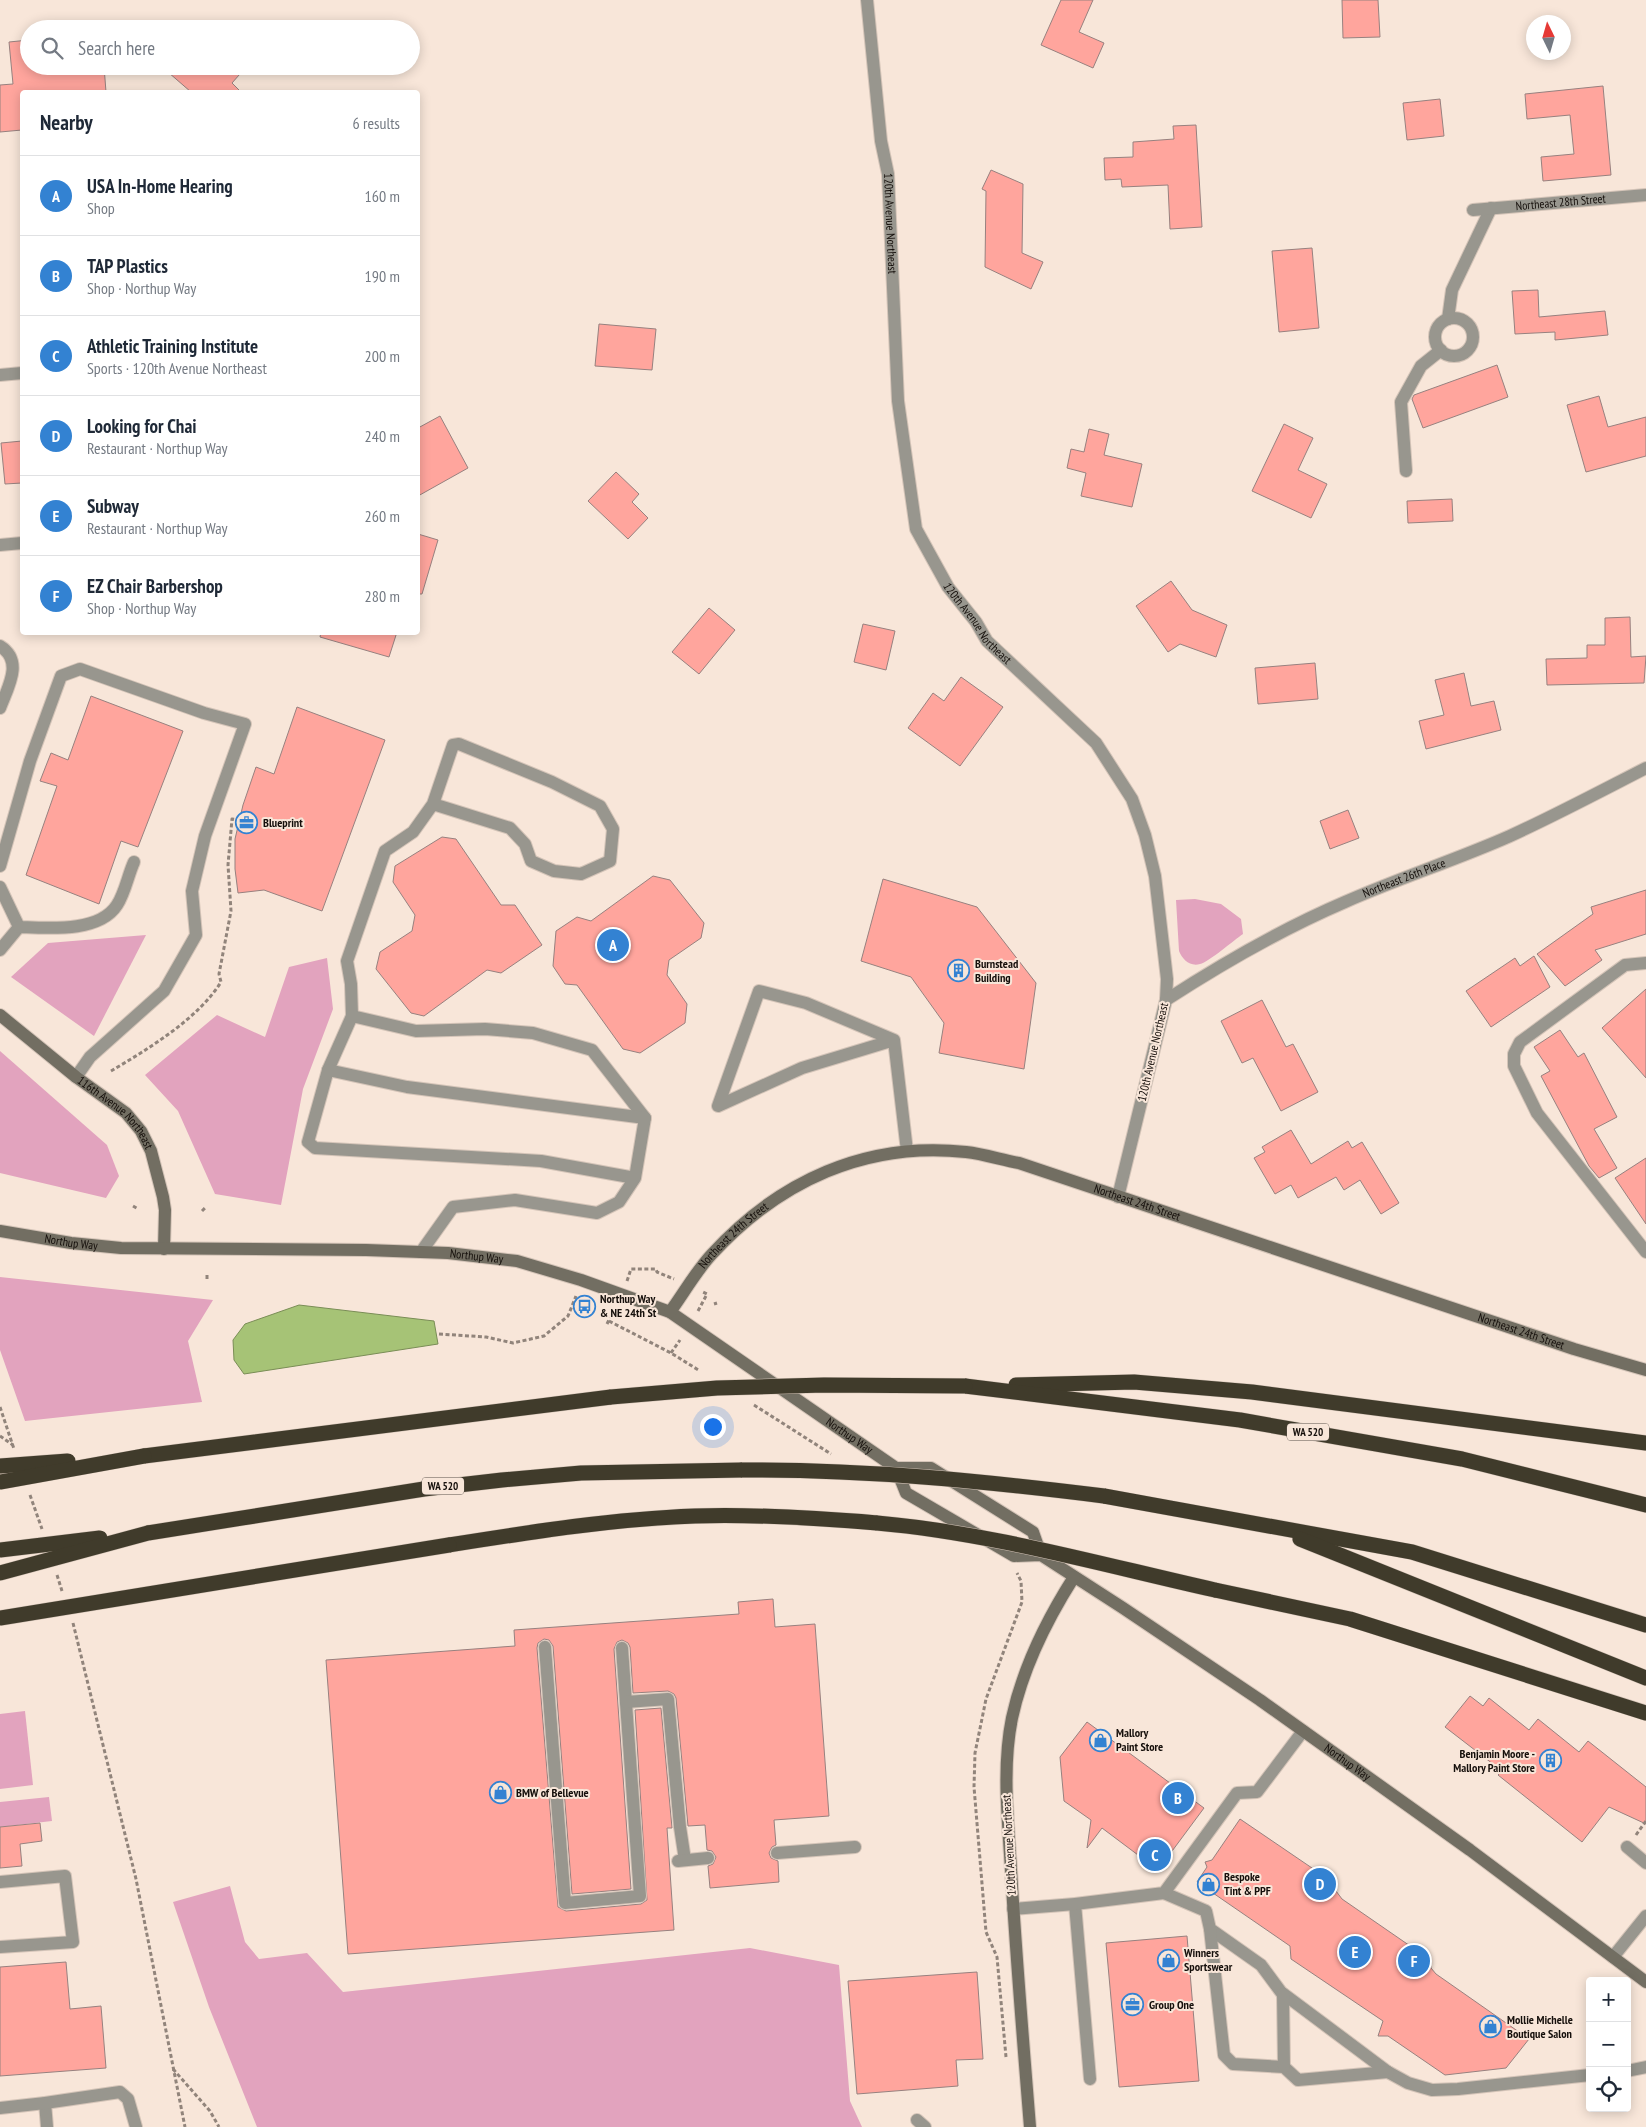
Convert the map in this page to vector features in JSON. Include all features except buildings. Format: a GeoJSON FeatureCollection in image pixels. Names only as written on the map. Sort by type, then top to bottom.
{"type":"FeatureCollection","features":[{"type":"Feature","properties":{"kind":"highway"},"geometry":{"type":"LineString","coordinates":[[965,1386],[1134,1382],[1252,1392],[1646,1443]]}},
{"type":"Feature","properties":{"kind":"highway","name":"WA 520"},"geometry":{"type":"LineString","coordinates":[[0,1482],[144,1456],[611,1397],[717,1388],[824,1385],[965,1386],[1240,1420],[1462,1459],[1646,1505]]}},
{"type":"Feature","properties":{"kind":"highway"},"geometry":{"type":"LineString","coordinates":[[0,1466],[144,1456]]}},
{"type":"Feature","properties":{"kind":"highway","name":"WA 520"},"geometry":{"type":"LineString","coordinates":[[0,1550],[148,1533],[424,1488],[502,1480],[581,1473],[812,1469],[988,1482],[1104,1496],[1412,1552],[1646,1625]]}},
{"type":"Feature","properties":{"kind":"highway"},"geometry":{"type":"LineString","coordinates":[[0,1618],[589,1524],[688,1516],[813,1518],[877,1523],[1003,1542],[1350,1619],[1646,1713]]}},
{"type":"Feature","properties":{"kind":"highway"},"geometry":{"type":"LineString","coordinates":[[1271,1527],[1646,1678]]}},
{"type":"Feature","properties":{"kind":"highway"},"geometry":{"type":"LineString","coordinates":[[0,1573],[148,1533]]}},
{"type":"Feature","properties":{"kind":"main road","name":"116th Avenue Northeast"},"geometry":{"type":"LineString","coordinates":[[0,1015],[76,1077],[126,1113],[141,1131],[151,1152],[165,1210],[164,1249]]}},
{"type":"Feature","properties":{"kind":"main road","name":"Northeast 24th Street"},"geometry":{"type":"LineString","coordinates":[[670,1312],[711,1255],[754,1213],[803,1181],[855,1161],[906,1151],[967,1152],[1018,1163],[1574,1349],[1646,1370]]}},
{"type":"Feature","properties":{"kind":"main road","name":"Northup Way"},"geometry":{"type":"LineString","coordinates":[[0,1231],[71,1243],[121,1248],[421,1252],[517,1261],[582,1280],[670,1312],[896,1468]]}},
{"type":"Feature","properties":{"kind":"main road"},"geometry":{"type":"LineString","coordinates":[[896,1468],[931,1468],[1033,1532],[1041,1555],[1014,1556],[906,1492],[896,1468]]}},
{"type":"Feature","properties":{"kind":"main road","name":"Northup Way"},"geometry":{"type":"LineString","coordinates":[[1041,1555],[1260,1700],[1470,1850],[1646,1982]]}},
{"type":"Feature","properties":{"kind":"main road","name":"120th Avenue Northeast"},"geometry":{"type":"LineString","coordinates":[[1030,2127],[1013,1909],[1006,1787],[1012,1720],[1021,1682],[1052,1611],[1074,1576]]}},
{"type":"Feature","properties":{"kind":"street","name":"120th Avenue Northeast"},"geometry":{"type":"LineString","coordinates":[[867,0],[881,142],[888,174],[898,401],[916,529],[948,587],[976,622],[987,641],[1096,743],[1132,799],[1145,835],[1155,876],[1167,979],[1166,1000],[1118,1197]]}},
{"type":"Feature","properties":{"kind":"street","name":"Northeast 28th Street"},"geometry":{"type":"LineString","coordinates":[[1473,210],[1646,195]]}},
{"type":"Feature","properties":{"kind":"street"},"geometry":{"type":"LineString","coordinates":[[1448,319],[1452,290],[1491,208]]}},
{"type":"Feature","properties":{"kind":"street"},"geometry":{"type":"LineString","coordinates":[[1460,318],[1466,322],[1472,332],[1472,344],[1464,353],[1452,356],[1441,350],[1437,345],[1436,333],[1442,322],[1448,319],[1460,318]]}},
{"type":"Feature","properties":{"kind":"street"},"geometry":{"type":"LineString","coordinates":[[1406,471],[1401,402],[1421,366],[1441,350]]}},
{"type":"Feature","properties":{"kind":"street"},"geometry":{"type":"LineString","coordinates":[[0,375],[20,373]]}},
{"type":"Feature","properties":{"kind":"street"},"geometry":{"type":"LineString","coordinates":[[0,545],[20,543]]}},
{"type":"Feature","properties":{"kind":"street"},"geometry":{"type":"LineString","coordinates":[[0,708],[13,674],[13,659],[3,648]]}},
{"type":"Feature","properties":{"kind":"street"},"geometry":{"type":"LineString","coordinates":[[0,866],[30,761],[61,676],[80,670],[204,713],[245,724],[205,836],[192,891],[196,935],[164,991],[90,1057],[76,1077]]}},
{"type":"Feature","properties":{"kind":"street"},"geometry":{"type":"LineString","coordinates":[[433,804],[510,828],[525,844],[531,860],[554,871],[581,874],[610,861],[613,829],[600,806],[552,782],[459,744],[453,745],[450,749],[433,804],[413,832],[385,851],[347,961],[351,984],[352,1016],[328,1070],[308,1142],[316,1148],[542,1161],[635,1178]]}},
{"type":"Feature","properties":{"kind":"street","name":"Northeast 26th Place"},"geometry":{"type":"LineString","coordinates":[[1166,1000],[1204,975],[1287,929],[1346,902],[1512,836],[1646,768]]}},
{"type":"Feature","properties":{"kind":"street"},"geometry":{"type":"LineString","coordinates":[[19,927],[48,928],[96,922],[108,915],[117,905],[134,862]]}},
{"type":"Feature","properties":{"kind":"street"},"geometry":{"type":"LineString","coordinates":[[0,887],[19,927]]}},
{"type":"Feature","properties":{"kind":"street"},"geometry":{"type":"LineString","coordinates":[[0,950],[19,927]]}},
{"type":"Feature","properties":{"kind":"street"},"geometry":{"type":"LineString","coordinates":[[1646,963],[1625,965],[1520,1042],[1514,1054],[1514,1066],[1537,1113],[1646,1252]]}},
{"type":"Feature","properties":{"kind":"street"},"geometry":{"type":"LineString","coordinates":[[759,991],[806,1003],[894,1040],[802,1068],[718,1106],[759,991]]}},
{"type":"Feature","properties":{"kind":"street"},"geometry":{"type":"LineString","coordinates":[[352,1016],[416,1032],[485,1029],[533,1033],[592,1050],[645,1118],[635,1178],[619,1202],[597,1212],[515,1200],[453,1207],[421,1252]]}},
{"type":"Feature","properties":{"kind":"street"},"geometry":{"type":"LineString","coordinates":[[894,1040],[906,1151]]}},
{"type":"Feature","properties":{"kind":"street"},"geometry":{"type":"LineString","coordinates":[[328,1070],[407,1088],[645,1118]]}},
{"type":"Feature","properties":{"kind":"street"},"geometry":{"type":"LineString","coordinates":[[544,1647],[565,1903],[640,1896],[622,1648]]}},
{"type":"Feature","properties":{"kind":"street"},"geometry":{"type":"LineString","coordinates":[[626,1702],[668,1699],[680,1827],[681,1860],[708,1858]]}},
{"type":"Feature","properties":{"kind":"street"},"geometry":{"type":"LineString","coordinates":[[1164,1893],[1237,1793],[1257,1792],[1303,1731]]}},
{"type":"Feature","properties":{"kind":"street"},"geometry":{"type":"LineString","coordinates":[[777,1853],[855,1847]]}},
{"type":"Feature","properties":{"kind":"street"},"geometry":{"type":"LineString","coordinates":[[1627,1847],[1646,1863]]}},
{"type":"Feature","properties":{"kind":"street"},"geometry":{"type":"LineString","coordinates":[[0,1882],[65,1876],[73,1942],[0,1947]]}},
{"type":"Feature","properties":{"kind":"street"},"geometry":{"type":"LineString","coordinates":[[1013,1909],[1075,1904],[1164,1893],[1206,1911],[1210,1929],[1224,2055],[1233,2064],[1284,2067],[1298,2080],[1388,2072]]}},
{"type":"Feature","properties":{"kind":"street"},"geometry":{"type":"LineString","coordinates":[[1075,1904],[1090,2079]]}},
{"type":"Feature","properties":{"kind":"street"},"geometry":{"type":"LineString","coordinates":[[1613,1957],[1646,1916]]}},
{"type":"Feature","properties":{"kind":"street"},"geometry":{"type":"LineString","coordinates":[[1210,1929],[1262,1965],[1283,1994],[1388,2072],[1408,2084],[1432,2090],[1458,2089],[1586,2075]]}},
{"type":"Feature","properties":{"kind":"street"},"geometry":{"type":"LineString","coordinates":[[1283,1994],[1284,2067]]}},
{"type":"Feature","properties":{"kind":"street"},"geometry":{"type":"LineString","coordinates":[[1631,2070],[1646,2067]]}},
{"type":"Feature","properties":{"kind":"street"},"geometry":{"type":"LineString","coordinates":[[0,2108],[120,2092],[128,2099],[136,2127]]}},
{"type":"Feature","properties":{"kind":"street"},"geometry":{"type":"LineString","coordinates":[[45,2103],[47,2127]]}},
{"type":"Feature","properties":{"kind":"path"},"geometry":{"type":"LineString","coordinates":[[133,1206],[138,1209]]}},
{"type":"Feature","properties":{"kind":"path"},"geometry":{"type":"LineString","coordinates":[[630,1272],[631,1269],[656,1269],[657,1272]]}},
{"type":"Feature","properties":{"kind":"path"},"geometry":{"type":"LineString","coordinates":[[439,1334],[486,1337],[513,1343],[544,1336],[568,1316],[582,1280]]}},
{"type":"Feature","properties":{"kind":"path"},"geometry":{"type":"LineString","coordinates":[[608,1322],[670,1353],[704,1374]]}},
{"type":"Feature","properties":{"kind":"path"},"geometry":{"type":"LineString","coordinates":[[746,1400],[839,1458]]}},
{"type":"Feature","properties":{"kind":"path"},"geometry":{"type":"LineString","coordinates":[[0,1436],[13,1446]]}},
{"type":"Feature","properties":{"kind":"path"},"geometry":{"type":"LineString","coordinates":[[1006,2061],[997,1957],[986,1932],[974,1787],[975,1753],[980,1720],[992,1678],[1022,1602]]}},
{"type":"Feature","properties":{"kind":"path"},"geometry":{"type":"LineString","coordinates":[[95,1709],[111,1782],[136,1879],[185,2127]]}},
{"type":"Feature","properties":{"kind":"path"},"geometry":{"type":"LineString","coordinates":[[172,2068],[210,2111],[219,2127]]}},
{"type":"Feature","properties":{"kind":"shaded area"},"geometry":{"type":"Polygon","coordinates":[[[1195,899],[1221,904],[1241,919],[1243,934],[1209,959],[1196,965],[1187,962],[1179,951],[1176,900],[1195,899]]]}},
{"type":"Feature","properties":{"kind":"shaded area"},"geometry":{"type":"Polygon","coordinates":[[[146,935],[94,1036],[11,977],[48,943],[146,935]]]}},
{"type":"Feature","properties":{"kind":"shaded area"},"geometry":{"type":"Polygon","coordinates":[[[327,958],[333,1009],[303,1089],[281,1205],[215,1194],[178,1111],[145,1075],[217,1015],[265,1037],[289,967],[327,958]]]}},
{"type":"Feature","properties":{"kind":"shaded area"},"geometry":{"type":"Polygon","coordinates":[[[0,1051],[107,1145],[119,1176],[106,1198],[0,1173],[0,1051]]]}},
{"type":"Feature","properties":{"kind":"shaded area"},"geometry":{"type":"Polygon","coordinates":[[[0,1277],[213,1300],[188,1341],[202,1402],[25,1421],[0,1350],[0,1277]]]}},
{"type":"Feature","properties":{"kind":"shaded area"},"geometry":{"type":"Polygon","coordinates":[[[299,1305],[434,1321],[438,1344],[244,1374],[234,1360],[233,1340],[245,1324],[299,1305]]]}},
{"type":"Feature","properties":{"kind":"shaded area"},"geometry":{"type":"Polygon","coordinates":[[[25,1711],[33,1785],[0,1789],[0,1714],[25,1711]]]}},
{"type":"Feature","properties":{"kind":"shaded area"},"geometry":{"type":"Polygon","coordinates":[[[49,1797],[52,1821],[0,1827],[0,1802],[49,1797]]]}},
{"type":"Feature","properties":{"kind":"shaded area"},"geometry":{"type":"Polygon","coordinates":[[[230,1886],[245,1942],[259,1959],[307,1953],[343,1992],[750,1948],[839,1965],[850,2101],[862,2127],[257,2127],[209,2007],[173,1902],[230,1886]]]}},
{"type":"Feature","properties":{"kind":"place","name":"Blueprint"},"geometry":{"type":"Point","coordinates":[247,823]}},
{"type":"Feature","properties":{"kind":"place","name":"USA In-Home Hearing"},"geometry":{"type":"Point","coordinates":[613,945]}},
{"type":"Feature","properties":{"kind":"place","name":"Burnstead Building"},"geometry":{"type":"Point","coordinates":[959,971]}},
{"type":"Feature","properties":{"kind":"place","name":"Northup Way & NE 24th St"},"geometry":{"type":"Point","coordinates":[584,1306]}},
{"type":"Feature","properties":{"kind":"place","name":"Mallory Paint Store"},"geometry":{"type":"Point","coordinates":[1100,1740]}},
{"type":"Feature","properties":{"kind":"place","name":"Benjamin Moore - Mallory Paint Store"},"geometry":{"type":"Point","coordinates":[1551,1761]}},
{"type":"Feature","properties":{"kind":"place","name":"BMW of Bellevue"},"geometry":{"type":"Point","coordinates":[500,1793]}},
{"type":"Feature","properties":{"kind":"place","name":"TAP Plastics"},"geometry":{"type":"Point","coordinates":[1178,1798]}},
{"type":"Feature","properties":{"kind":"place","name":"Athletic Training Institute"},"geometry":{"type":"Point","coordinates":[1155,1855]}},
{"type":"Feature","properties":{"kind":"place","name":"Bespoke Tint & PPF"},"geometry":{"type":"Point","coordinates":[1208,1884]}},
{"type":"Feature","properties":{"kind":"place","name":"Looking for Chai"},"geometry":{"type":"Point","coordinates":[1320,1884]}},
{"type":"Feature","properties":{"kind":"place","name":"Subway"},"geometry":{"type":"Point","coordinates":[1355,1952]}},
{"type":"Feature","properties":{"kind":"place","name":"Winners Sportswear"},"geometry":{"type":"Point","coordinates":[1168,1960]}},
{"type":"Feature","properties":{"kind":"place","name":"EZ Chair Barbershop"},"geometry":{"type":"Point","coordinates":[1414,1961]}},
{"type":"Feature","properties":{"kind":"place","name":"Group One"},"geometry":{"type":"Point","coordinates":[1133,2005]}},
{"type":"Feature","properties":{"kind":"place","name":"Mollie Michelle Boutique Salon"},"geometry":{"type":"Point","coordinates":[1491,2027]}}]}
